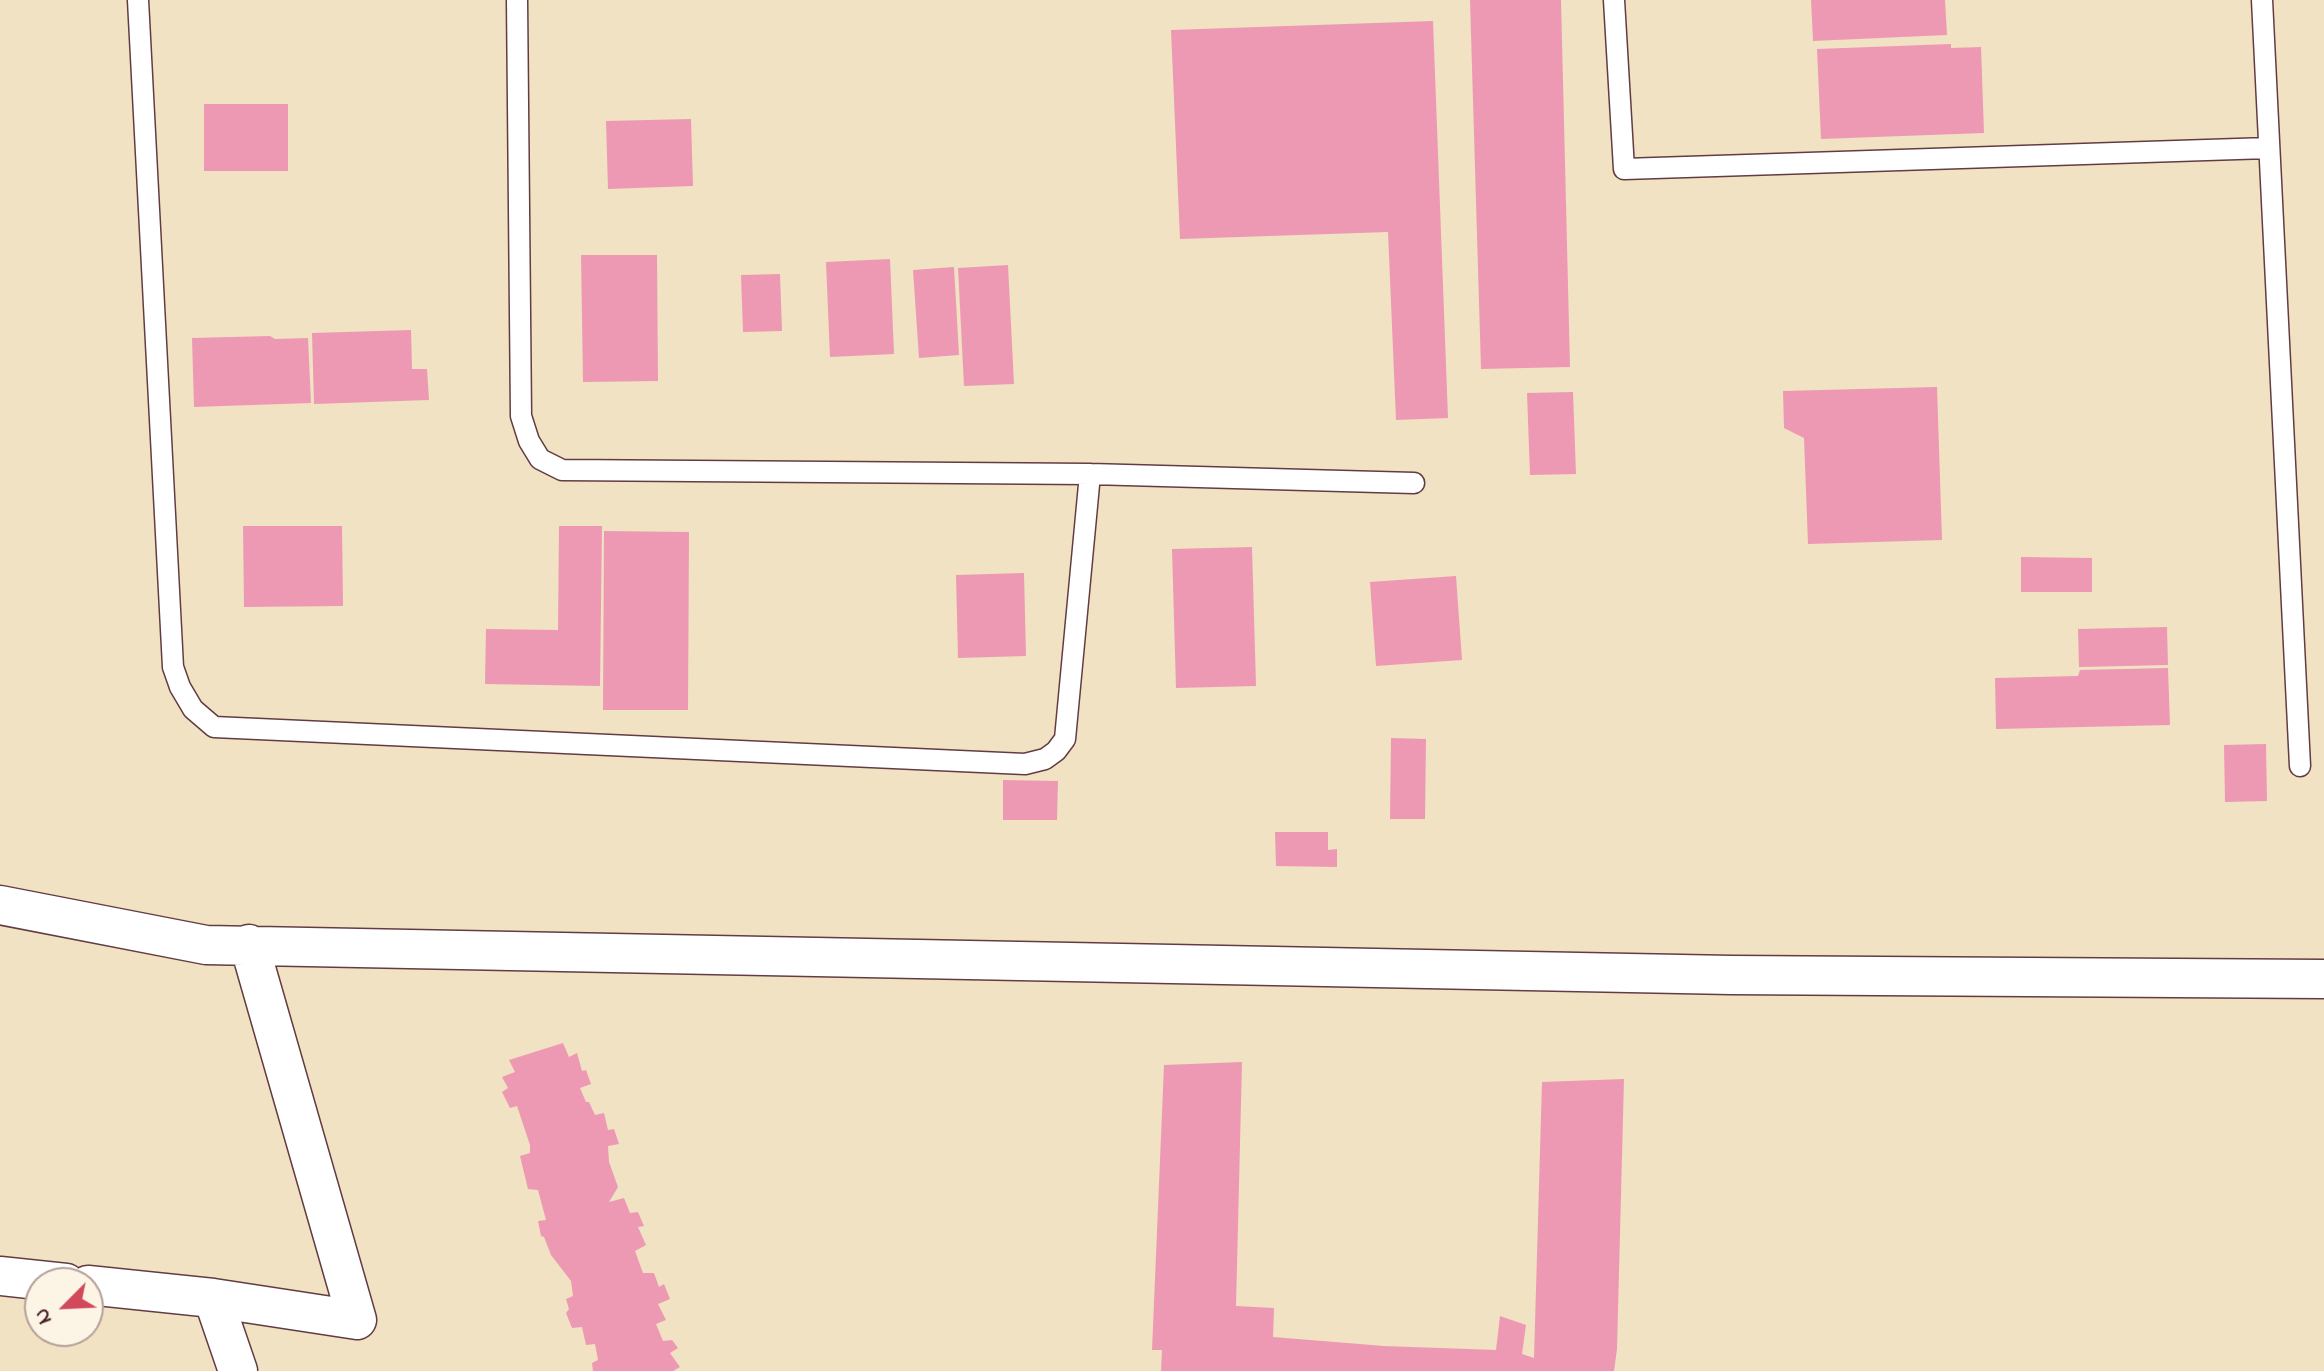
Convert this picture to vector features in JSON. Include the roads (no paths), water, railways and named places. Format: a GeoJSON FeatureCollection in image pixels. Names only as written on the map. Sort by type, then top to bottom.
{"type":"FeatureCollection","features":[{"type":"Feature","properties":{"kind":"street"},"geometry":{"type":"LineString","coordinates":[[0,905],[206,945],[1715,975],[2324,979]]}},
{"type":"Feature","properties":{"kind":"street"},"geometry":{"type":"LineString","coordinates":[[104,1287],[213,1298],[357,1320],[249,944]]}},
{"type":"Feature","properties":{"kind":"street"},"geometry":{"type":"LineString","coordinates":[[0,1276],[24,1279]]}},
{"type":"Feature","properties":{"kind":"street"},"geometry":{"type":"LineString","coordinates":[[213,1298],[238,1371]]}},
{"type":"Feature","properties":{"kind":"lane"},"geometry":{"type":"LineString","coordinates":[[138,0],[173,667],[193,709],[214,727],[1025,764],[1045,759],[1065,739],[1090,474]]}},
{"type":"Feature","properties":{"kind":"lane"},"geometry":{"type":"LineString","coordinates":[[517,0],[521,416],[529,441],[540,459],[562,470],[1090,474],[1414,483]]}},
{"type":"Feature","properties":{"kind":"lane"},"geometry":{"type":"LineString","coordinates":[[1614,0],[1624,169],[2268,148]]}},
{"type":"Feature","properties":{"kind":"lane"},"geometry":{"type":"LineString","coordinates":[[2262,0],[2300,766]]}}]}
